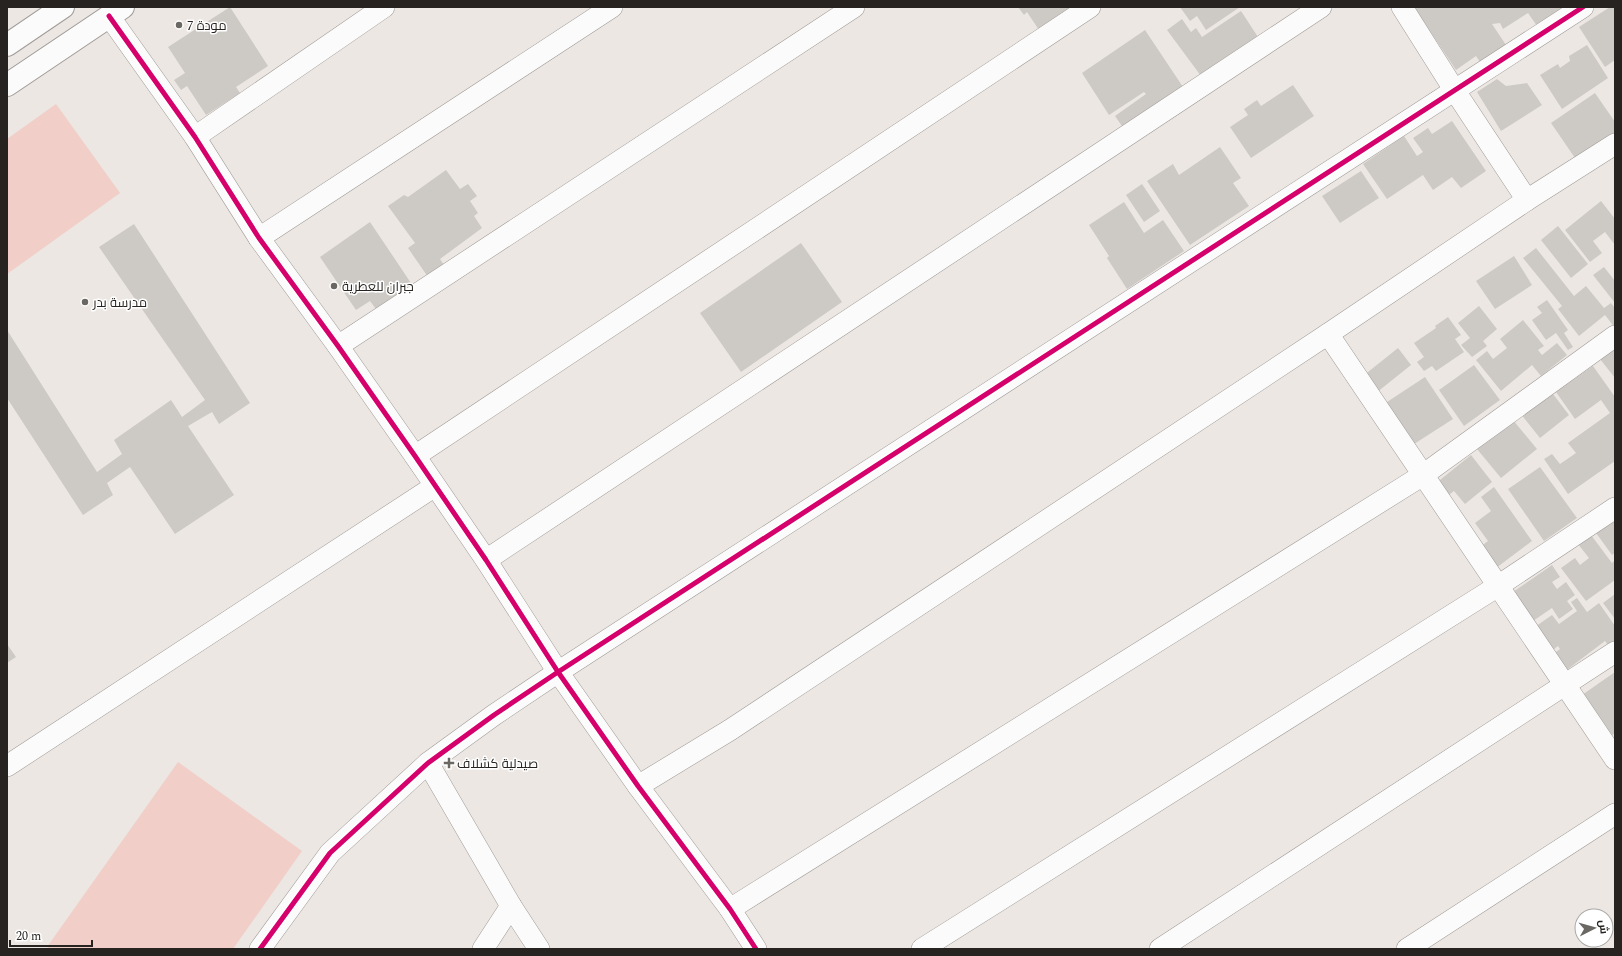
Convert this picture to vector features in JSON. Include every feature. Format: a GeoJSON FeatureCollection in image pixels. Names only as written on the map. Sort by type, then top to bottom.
{"type":"FeatureCollection","features":[{"type":"Feature","properties":{"kind":"street"},"geometry":{"type":"LineString","coordinates":[[7,45],[63,7]]}},
{"type":"Feature","properties":{"kind":"street"},"geometry":{"type":"LineString","coordinates":[[195,137],[384,7]]}},
{"type":"Feature","properties":{"kind":"street"},"geometry":{"type":"LineString","coordinates":[[259,238],[612,7]]}},
{"type":"Feature","properties":{"kind":"street"},"geometry":{"type":"LineString","coordinates":[[338,346],[854,7]]}},
{"type":"Feature","properties":{"kind":"street"},"geometry":{"type":"LineString","coordinates":[[415,456],[1090,7]]}},
{"type":"Feature","properties":{"kind":"street"},"geometry":{"type":"LineString","coordinates":[[486,560],[1321,7]]}},
{"type":"Feature","properties":{"kind":"street"},"geometry":{"type":"LineString","coordinates":[[1402,7],[1527,200]]}},
{"type":"Feature","properties":{"kind":"street"},"geometry":{"type":"LineString","coordinates":[[260,949],[330,853],[428,763],[494,715],[1583,7]]}},
{"type":"Feature","properties":{"kind":"street"},"geometry":{"type":"LineString","coordinates":[[7,85],[116,12],[259,238],[338,346],[415,456],[486,560],[558,672],[638,786],[730,909],[756,949]]}},
{"type":"Feature","properties":{"kind":"street"},"geometry":{"type":"LineString","coordinates":[[638,786],[730,730],[1328,334],[1527,200],[1615,144]]}},
{"type":"Feature","properties":{"kind":"street"},"geometry":{"type":"LineString","coordinates":[[1328,334],[1566,684],[1615,759]]}},
{"type":"Feature","properties":{"kind":"street"},"geometry":{"type":"LineString","coordinates":[[730,909],[1423,475],[1615,336]]}},
{"type":"Feature","properties":{"kind":"street"},"geometry":{"type":"LineString","coordinates":[[7,766],[435,486]]}},
{"type":"Feature","properties":{"kind":"street"},"geometry":{"type":"LineString","coordinates":[[922,949],[1498,586],[1615,508]]}},
{"type":"Feature","properties":{"kind":"street"},"geometry":{"type":"LineString","coordinates":[[1160,949],[1615,652]]}},
{"type":"Feature","properties":{"kind":"street"},"geometry":{"type":"LineString","coordinates":[[428,763],[511,906],[539,949]]}},
{"type":"Feature","properties":{"kind":"street"},"geometry":{"type":"LineString","coordinates":[[1407,949],[1615,814]]}},
{"type":"Feature","properties":{"kind":"street"},"geometry":{"type":"LineString","coordinates":[[483,949],[511,906]]}},
{"type":"Feature","properties":{"kind":"shaded area"},"geometry":{"type":"Polygon","coordinates":[[[56,104],[120,193],[7,274],[7,139],[56,104]]]}},
{"type":"Feature","properties":{"kind":"shaded area"},"geometry":{"type":"Polygon","coordinates":[[[178,762],[302,851],[233,949],[50,949],[47,947],[178,762]]]}},
{"type":"Feature","properties":{"kind":"building"},"geometry":{"type":"Polygon","coordinates":[[[230,7],[268,66],[236,87],[240,93],[206,115],[187,86],[181,90],[174,80],[185,73],[168,47],[230,7]]]}},
{"type":"Feature","properties":{"kind":"building"},"geometry":{"type":"Polygon","coordinates":[[[1018,7],[1073,7],[1039,30],[1027,12],[1024,15],[1018,7]]]}},
{"type":"Feature","properties":{"kind":"building"},"geometry":{"type":"Polygon","coordinates":[[[1180,7],[1240,7],[1206,30],[1197,16],[1190,21],[1180,7]]]}},
{"type":"Feature","properties":{"kind":"building"},"geometry":{"type":"Polygon","coordinates":[[[1414,7],[1566,7],[1537,26],[1528,13],[1503,29],[1500,23],[1492,24],[1508,48],[1482,65],[1476,56],[1456,70],[1414,7]]]}},
{"type":"Feature","properties":{"kind":"building"},"geometry":{"type":"Polygon","coordinates":[[[1610,7],[1615,7],[1615,60],[1605,67],[1579,27],[1610,7]]]}},
{"type":"Feature","properties":{"kind":"building"},"geometry":{"type":"Polygon","coordinates":[[[1241,11],[1258,37],[1201,76],[1167,30],[1182,19],[1191,32],[1196,28],[1202,37],[1241,11]]]}},
{"type":"Feature","properties":{"kind":"building"},"geometry":{"type":"Polygon","coordinates":[[[1145,30],[1189,96],[1129,136],[1115,116],[1146,94],[1144,92],[1109,115],[1082,73],[1145,30]]]}},
{"type":"Feature","properties":{"kind":"building"},"geometry":{"type":"Polygon","coordinates":[[[1587,45],[1608,78],[1562,109],[1540,75],[1558,64],[1560,68],[1570,61],[1569,56],[1587,45]]]}},
{"type":"Feature","properties":{"kind":"building"},"geometry":{"type":"Polygon","coordinates":[[[1497,79],[1506,86],[1527,83],[1542,105],[1501,131],[1477,92],[1497,79]]]}},
{"type":"Feature","properties":{"kind":"building"},"geometry":{"type":"Polygon","coordinates":[[[1293,85],[1314,116],[1251,158],[1230,127],[1248,115],[1244,109],[1257,100],[1261,106],[1293,85]]]}},
{"type":"Feature","properties":{"kind":"building"},"geometry":{"type":"Polygon","coordinates":[[[1595,93],[1615,122],[1615,136],[1575,158],[1551,123],[1595,93]]]}},
{"type":"Feature","properties":{"kind":"building"},"geometry":{"type":"Polygon","coordinates":[[[1452,121],[1486,171],[1461,188],[1452,177],[1433,190],[1423,175],[1387,199],[1363,164],[1404,136],[1417,156],[1423,152],[1413,138],[1428,128],[1432,134],[1452,121]]]}},
{"type":"Feature","properties":{"kind":"building"},"geometry":{"type":"Polygon","coordinates":[[[1220,147],[1241,178],[1233,183],[1249,206],[1190,245],[1147,181],[1173,164],[1179,175],[1220,147]]]}},
{"type":"Feature","properties":{"kind":"building"},"geometry":{"type":"Polygon","coordinates":[[[446,170],[460,189],[468,184],[477,196],[470,201],[478,213],[474,216],[482,228],[440,259],[444,265],[428,277],[408,248],[415,243],[388,206],[404,195],[408,197],[446,170]]]}},
{"type":"Feature","properties":{"kind":"building"},"geometry":{"type":"Polygon","coordinates":[[[1361,171],[1379,198],[1340,223],[1322,196],[1361,171]]]}},
{"type":"Feature","properties":{"kind":"building"},"geometry":{"type":"Polygon","coordinates":[[[1142,184],[1160,211],[1144,222],[1126,195],[1142,184]]]}},
{"type":"Feature","properties":{"kind":"building"},"geometry":{"type":"Polygon","coordinates":[[[1601,201],[1615,219],[1615,245],[1605,232],[1593,241],[1602,253],[1590,262],[1565,230],[1601,201]]]}},
{"type":"Feature","properties":{"kind":"building"},"geometry":{"type":"Polygon","coordinates":[[[1124,202],[1144,233],[1163,220],[1184,251],[1127,289],[1107,258],[1109,256],[1089,225],[1124,202]]]}},
{"type":"Feature","properties":{"kind":"building"},"geometry":{"type":"Polygon","coordinates":[[[370,222],[415,289],[376,309],[370,301],[356,310],[320,257],[370,222]]]}},
{"type":"Feature","properties":{"kind":"building"},"geometry":{"type":"Polygon","coordinates":[[[134,224],[250,403],[219,424],[212,412],[188,426],[234,495],[175,534],[130,467],[107,483],[113,495],[83,515],[7,398],[7,330],[97,472],[122,454],[114,440],[171,400],[182,417],[205,400],[99,247],[134,224]]]}},
{"type":"Feature","properties":{"kind":"building"},"geometry":{"type":"Polygon","coordinates":[[[1558,226],[1588,264],[1571,278],[1541,240],[1558,226]]]}},
{"type":"Feature","properties":{"kind":"building"},"geometry":{"type":"Polygon","coordinates":[[[801,243],[842,302],[741,372],[700,313],[801,243]]]}},
{"type":"Feature","properties":{"kind":"building"},"geometry":{"type":"Polygon","coordinates":[[[1536,248],[1574,296],[1586,286],[1604,308],[1611,303],[1615,308],[1615,328],[1605,315],[1579,336],[1558,309],[1562,306],[1523,258],[1536,248]]]}},
{"type":"Feature","properties":{"kind":"building"},"geometry":{"type":"Polygon","coordinates":[[[1514,256],[1532,285],[1495,309],[1476,281],[1514,256]]]}},
{"type":"Feature","properties":{"kind":"building"},"geometry":{"type":"Polygon","coordinates":[[[1604,267],[1615,281],[1615,303],[1593,275],[1604,267]]]}},
{"type":"Feature","properties":{"kind":"building"},"geometry":{"type":"Polygon","coordinates":[[[1547,300],[1568,330],[1564,333],[1573,347],[1568,350],[1556,333],[1546,340],[1532,320],[1542,313],[1537,307],[1547,300]]]}},
{"type":"Feature","properties":{"kind":"building"},"geometry":{"type":"Polygon","coordinates":[[[1479,306],[1497,329],[1483,341],[1487,346],[1472,357],[1461,345],[1470,338],[1458,323],[1479,306]]]}},
{"type":"Feature","properties":{"kind":"building"},"geometry":{"type":"Polygon","coordinates":[[[1448,317],[1461,335],[1455,339],[1464,352],[1436,371],[1432,366],[1424,371],[1417,362],[1424,357],[1414,343],[1436,328],[1435,326],[1448,317]]]}},
{"type":"Feature","properties":{"kind":"building"},"geometry":{"type":"Polygon","coordinates":[[[1523,320],[1544,346],[1538,350],[1542,355],[1557,343],[1567,355],[1541,376],[1532,365],[1501,391],[1476,360],[1487,351],[1493,359],[1507,348],[1500,339],[1523,320]]]}},
{"type":"Feature","properties":{"kind":"building"},"geometry":{"type":"Polygon","coordinates":[[[1615,346],[1615,378],[1600,359],[1615,346]]]}},
{"type":"Feature","properties":{"kind":"building"},"geometry":{"type":"Polygon","coordinates":[[[1398,348],[1411,365],[1376,393],[1363,376],[1398,348]]]}},
{"type":"Feature","properties":{"kind":"building"},"geometry":{"type":"Polygon","coordinates":[[[1474,365],[1500,400],[1464,426],[1439,390],[1474,365]]]}},
{"type":"Feature","properties":{"kind":"building"},"geometry":{"type":"Polygon","coordinates":[[[1593,366],[1615,397],[1615,461],[1568,494],[1544,459],[1552,454],[1560,464],[1576,453],[1568,443],[1610,413],[1601,400],[1575,419],[1556,392],[1593,366]]]}},
{"type":"Feature","properties":{"kind":"building"},"geometry":{"type":"Polygon","coordinates":[[[1425,377],[1453,419],[1411,446],[1384,404],[1425,377]]]}},
{"type":"Feature","properties":{"kind":"building"},"geometry":{"type":"Polygon","coordinates":[[[1550,390],[1569,415],[1540,438],[1520,413],[1550,390]]]}},
{"type":"Feature","properties":{"kind":"building"},"geometry":{"type":"Polygon","coordinates":[[[1513,420],[1537,449],[1501,478],[1477,449],[1513,420]]]}},
{"type":"Feature","properties":{"kind":"building"},"geometry":{"type":"Polygon","coordinates":[[[1471,455],[1492,482],[1465,504],[1454,491],[1446,497],[1435,484],[1471,455]]]}},
{"type":"Feature","properties":{"kind":"building"},"geometry":{"type":"Polygon","coordinates":[[[1540,467],[1577,518],[1544,541],[1508,489],[1540,467]]]}},
{"type":"Feature","properties":{"kind":"building"},"geometry":{"type":"Polygon","coordinates":[[[1494,487],[1532,541],[1492,571],[1476,550],[1488,541],[1475,523],[1491,511],[1481,497],[1494,487]]]}},
{"type":"Feature","properties":{"kind":"building"},"geometry":{"type":"Polygon","coordinates":[[[1609,514],[1615,522],[1615,553],[1612,555],[1591,526],[1609,514]]]}},
{"type":"Feature","properties":{"kind":"building"},"geometry":{"type":"Polygon","coordinates":[[[1591,535],[1612,563],[1615,560],[1615,580],[1586,601],[1561,568],[1575,558],[1580,565],[1589,558],[1578,544],[1591,535]]]}},
{"type":"Feature","properties":{"kind":"building"},"geometry":{"type":"Polygon","coordinates":[[[1552,565],[1560,577],[1552,582],[1557,589],[1566,582],[1575,595],[1567,601],[1573,609],[1559,619],[1552,608],[1533,621],[1513,592],[1552,565]]]}},
{"type":"Feature","properties":{"kind":"building"},"geometry":{"type":"Polygon","coordinates":[[[1615,594],[1615,619],[1603,603],[1615,594]]]}},
{"type":"Feature","properties":{"kind":"building"},"geometry":{"type":"Polygon","coordinates":[[[1577,598],[1587,612],[1599,603],[1615,626],[1615,648],[1612,650],[1605,641],[1564,672],[1552,655],[1560,649],[1558,646],[1549,653],[1532,629],[1552,615],[1559,624],[1577,611],[1571,602],[1577,598]]]}},
{"type":"Feature","properties":{"kind":"building"},"geometry":{"type":"Polygon","coordinates":[[[7,644],[16,657],[7,663],[7,644]]]}},
{"type":"Feature","properties":{"kind":"building"},"geometry":{"type":"Polygon","coordinates":[[[1615,672],[1615,733],[1610,737],[1582,695],[1615,672]]]}},
{"type":"Feature","properties":{"kind":"cycle path"},"geometry":{"type":"LineString","coordinates":[[260,949],[330,853],[428,763],[494,715],[1583,7]]}},
{"type":"Feature","properties":{"kind":"cycle path"},"geometry":{"type":"LineString","coordinates":[[109,16],[195,137],[259,238],[338,346],[415,456],[486,560],[558,672],[638,786],[730,909],[756,949]]}},
{"type":"Feature","properties":{"kind":"place","name":"مودة 7"},"geometry":{"type":"Point","coordinates":[179,25]}},
{"type":"Feature","properties":{"kind":"place","name":"جبران للعطرية"},"geometry":{"type":"Point","coordinates":[334,286]}},
{"type":"Feature","properties":{"kind":"place","name":"مدرسة بدر"},"geometry":{"type":"Point","coordinates":[85,302]}},
{"type":"Feature","properties":{"kind":"place","name":"صيدلية كشلاف"},"geometry":{"type":"Point","coordinates":[449,763]}}]}
